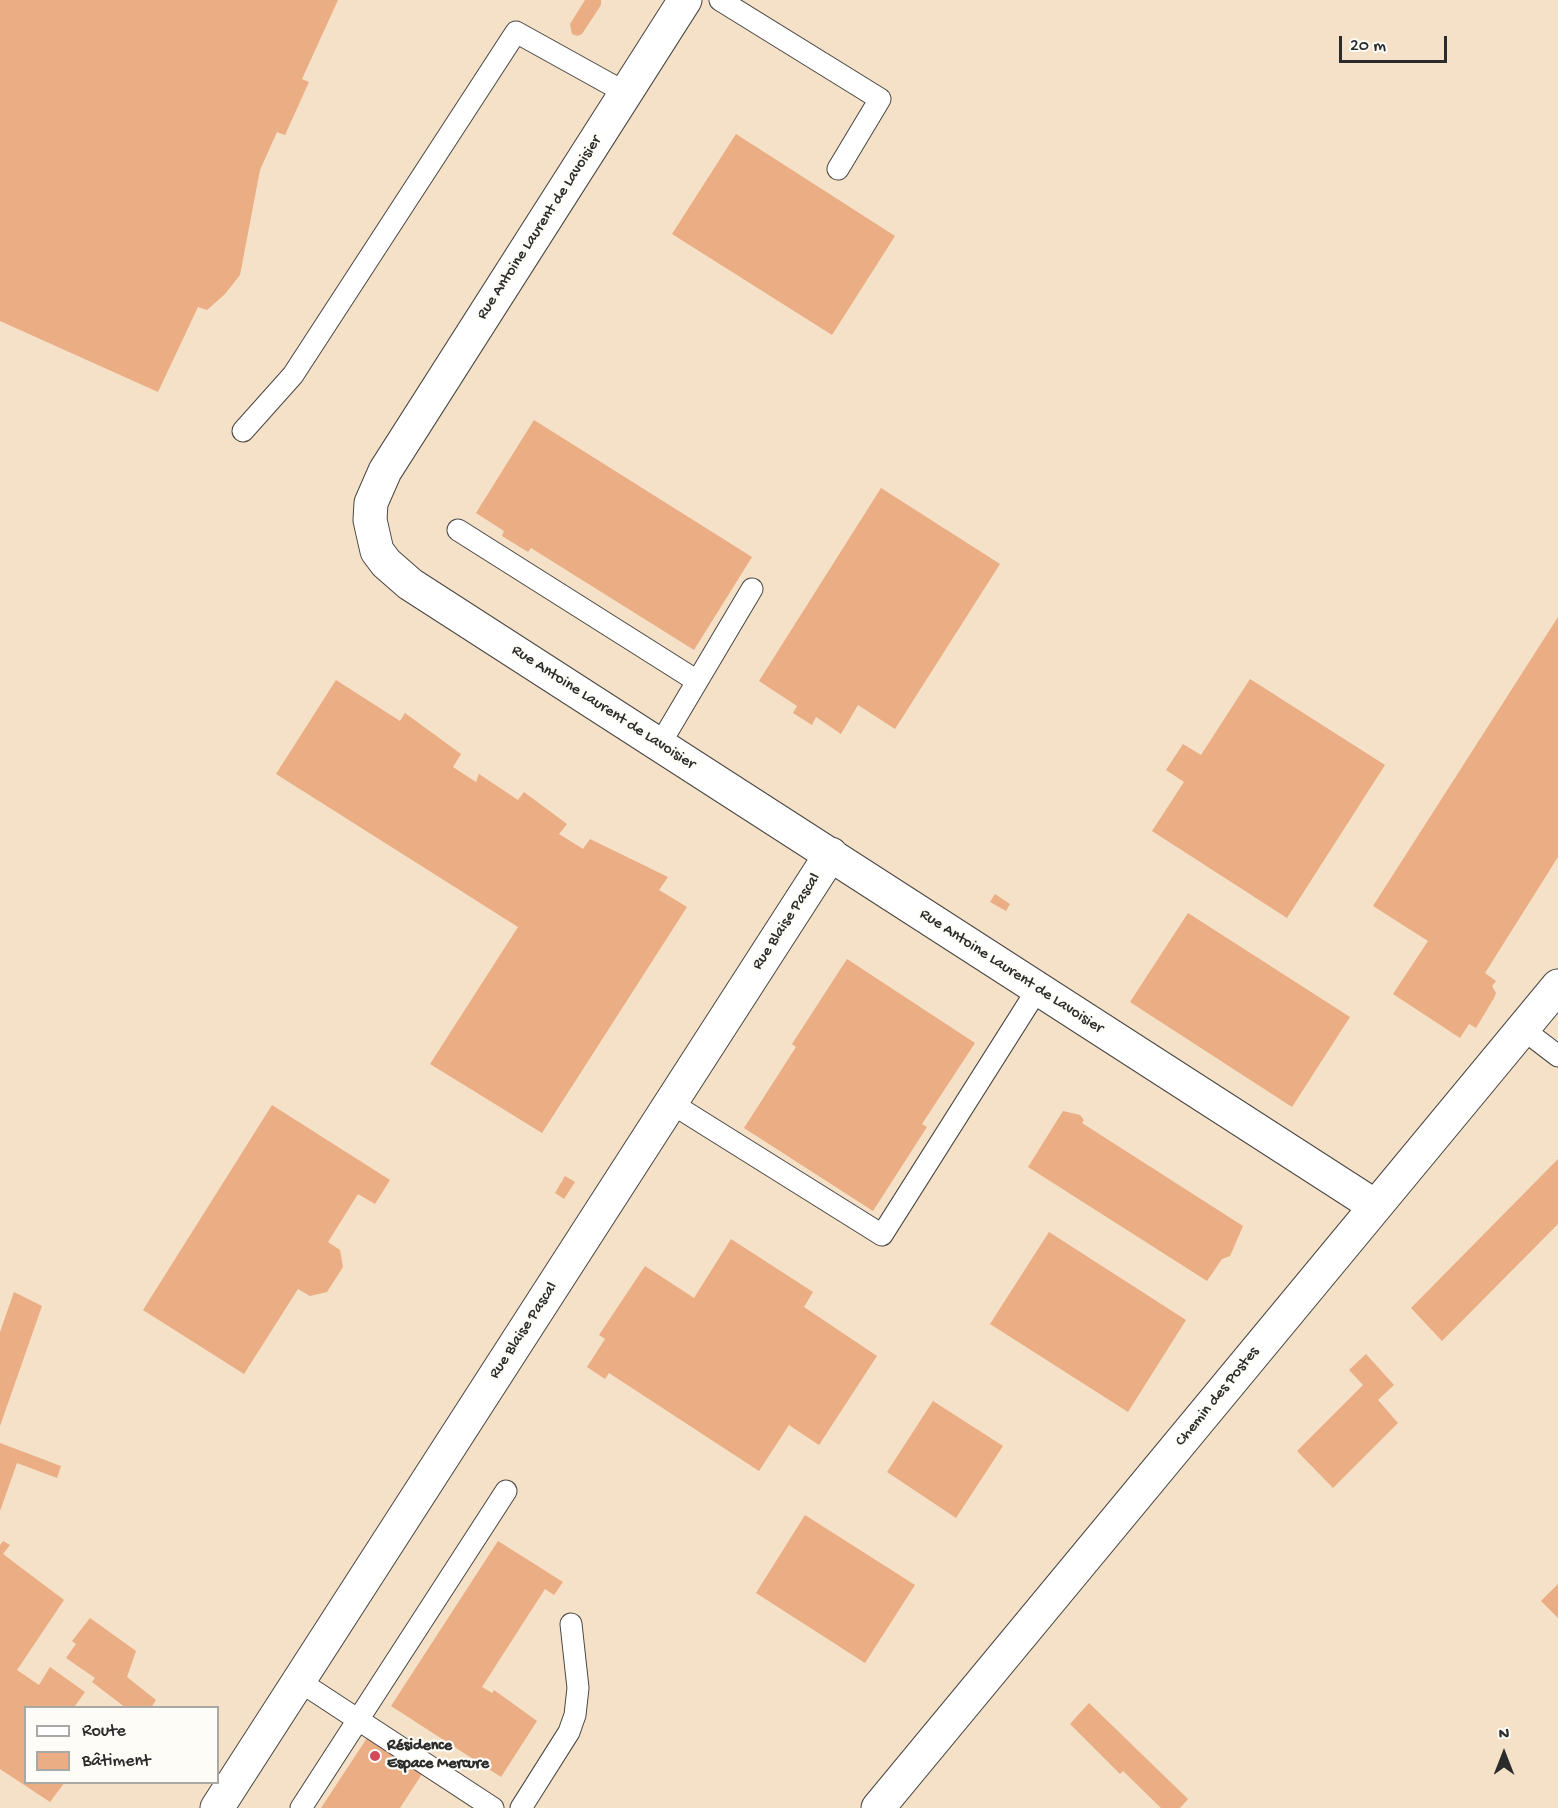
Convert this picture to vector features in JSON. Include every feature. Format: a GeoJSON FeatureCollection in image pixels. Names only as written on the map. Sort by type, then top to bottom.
{"type":"FeatureCollection","features":[{"type":"Feature","properties":{"kind":"street","name":"Rue Antoine Laurent de Lavoisier"},"geometry":{"type":"LineString","coordinates":[[685,0],[385,471],[373,495],[370,520],[377,550],[386,562],[410,584],[1375,1206]]}},
{"type":"Feature","properties":{"kind":"street","name":"Rue Blaise Pascal"},"geometry":{"type":"LineString","coordinates":[[217,1808],[831,854]]}},
{"type":"Feature","properties":{"kind":"street","name":"Chemin des Postes"},"geometry":{"type":"LineString","coordinates":[[878,1808],[1375,1206],[1524,1030],[1558,986]]}},
{"type":"Feature","properties":{"kind":"lane"},"geometry":{"type":"LineString","coordinates":[[720,0],[880,99],[838,169]]}},
{"type":"Feature","properties":{"kind":"lane"},"geometry":{"type":"LineString","coordinates":[[243,430],[293,375],[516,32],[626,93]]}},
{"type":"Feature","properties":{"kind":"lane"},"geometry":{"type":"LineString","coordinates":[[458,530],[697,681]]}},
{"type":"Feature","properties":{"kind":"lane"},"geometry":{"type":"LineString","coordinates":[[660,744],[752,589]]}},
{"type":"Feature","properties":{"kind":"lane"},"geometry":{"type":"LineString","coordinates":[[671,1103],[882,1235],[1037,990]]}},
{"type":"Feature","properties":{"kind":"lane"},"geometry":{"type":"LineString","coordinates":[[1524,1030],[1558,1056]]}},
{"type":"Feature","properties":{"kind":"lane"},"geometry":{"type":"LineString","coordinates":[[301,1808],[506,1491]]}},
{"type":"Feature","properties":{"kind":"lane"},"geometry":{"type":"LineString","coordinates":[[521,1808],[569,1731],[575,1715],[579,1688],[571,1623]]}},
{"type":"Feature","properties":{"kind":"lane"},"geometry":{"type":"LineString","coordinates":[[299,1681],[493,1808]]}},
{"type":"Feature","properties":{"kind":"building"},"geometry":{"type":"Polygon","coordinates":[[[0,0],[338,0],[302,79],[309,82],[285,135],[277,132],[260,170],[240,275],[225,294],[207,310],[198,307],[158,392],[0,321],[0,0]]]}},
{"type":"Feature","properties":{"kind":"building"},"geometry":{"type":"Polygon","coordinates":[[[585,0],[601,0],[601,5],[582,34],[577,36],[572,34],[570,24],[585,0]]]}},
{"type":"Feature","properties":{"kind":"building"},"geometry":{"type":"Polygon","coordinates":[[[736,134],[895,236],[832,335],[672,234],[736,134]]]}},
{"type":"Feature","properties":{"kind":"building"},"geometry":{"type":"Polygon","coordinates":[[[534,420],[752,557],[694,650],[531,548],[528,552],[502,536],[504,531],[476,513],[534,420]]]}},
{"type":"Feature","properties":{"kind":"building"},"geometry":{"type":"Polygon","coordinates":[[[881,488],[1000,564],[895,729],[858,705],[841,734],[816,717],[812,725],[793,713],[797,706],[759,681],[881,488]]]}},
{"type":"Feature","properties":{"kind":"building"},"geometry":{"type":"Polygon","coordinates":[[[1558,617],[1558,857],[1485,973],[1496,981],[1492,986],[1496,993],[1494,998],[1476,1028],[1469,1024],[1460,1038],[1393,994],[1428,941],[1373,906],[1558,617]]]}},
{"type":"Feature","properties":{"kind":"building"},"geometry":{"type":"Polygon","coordinates":[[[1250,679],[1385,765],[1287,918],[1152,831],[1184,782],[1166,770],[1183,744],[1201,755],[1250,679]]]}},
{"type":"Feature","properties":{"kind":"building"},"geometry":{"type":"Polygon","coordinates":[[[336,680],[400,721],[405,713],[461,754],[453,767],[476,782],[479,774],[518,800],[524,792],[567,824],[559,834],[583,849],[590,839],[668,877],[659,890],[687,907],[542,1133],[430,1064],[518,927],[276,774],[336,680]]]}},
{"type":"Feature","properties":{"kind":"building"},"geometry":{"type":"Polygon","coordinates":[[[995,894],[1010,904],[1006,911],[990,902],[995,894]]]}},
{"type":"Feature","properties":{"kind":"building"},"geometry":{"type":"Polygon","coordinates":[[[1188,913],[1350,1017],[1292,1107],[1130,1002],[1188,913]]]}},
{"type":"Feature","properties":{"kind":"building"},"geometry":{"type":"Polygon","coordinates":[[[847,959],[975,1043],[922,1124],[927,1127],[873,1211],[744,1128],[796,1047],[792,1044],[847,959]]]}},
{"type":"Feature","properties":{"kind":"building"},"geometry":{"type":"Polygon","coordinates":[[[272,1105],[390,1180],[375,1204],[358,1194],[328,1242],[340,1250],[343,1267],[327,1292],[310,1296],[298,1289],[244,1374],[143,1310],[272,1105]]]}},
{"type":"Feature","properties":{"kind":"building"},"geometry":{"type":"Polygon","coordinates":[[[1063,1111],[1080,1115],[1084,1120],[1082,1123],[1243,1226],[1230,1256],[1222,1259],[1207,1281],[1028,1167],[1063,1111]]]}},
{"type":"Feature","properties":{"kind":"building"},"geometry":{"type":"Polygon","coordinates":[[[1558,1159],[1558,1224],[1442,1341],[1411,1308],[1558,1159]]]}},
{"type":"Feature","properties":{"kind":"building"},"geometry":{"type":"Polygon","coordinates":[[[565,1176],[575,1182],[564,1199],[555,1193],[565,1176]]]}},
{"type":"Feature","properties":{"kind":"building"},"geometry":{"type":"Polygon","coordinates":[[[1049,1232],[1186,1320],[1128,1412],[990,1324],[1049,1232]]]}},
{"type":"Feature","properties":{"kind":"building"},"geometry":{"type":"Polygon","coordinates":[[[731,1239],[813,1292],[804,1307],[877,1356],[819,1445],[789,1425],[759,1471],[609,1373],[605,1379],[587,1367],[605,1339],[599,1335],[645,1266],[694,1298],[731,1239]]]}},
{"type":"Feature","properties":{"kind":"building"},"geometry":{"type":"Polygon","coordinates":[[[14,1292],[42,1306],[0,1426],[0,1332],[14,1292]]]}},
{"type":"Feature","properties":{"kind":"building"},"geometry":{"type":"Polygon","coordinates":[[[1366,1354],[1394,1385],[1378,1400],[1398,1423],[1333,1488],[1297,1451],[1363,1385],[1349,1370],[1366,1354]]]}},
{"type":"Feature","properties":{"kind":"building"},"geometry":{"type":"Polygon","coordinates":[[[933,1401],[1003,1446],[956,1518],[887,1472],[933,1401]]]}},
{"type":"Feature","properties":{"kind":"building"},"geometry":{"type":"Polygon","coordinates":[[[0,1443],[61,1466],[57,1478],[17,1463],[0,1511],[0,1443]]]}},
{"type":"Feature","properties":{"kind":"building"},"geometry":{"type":"Polygon","coordinates":[[[805,1515],[915,1585],[865,1663],[756,1593],[805,1515]]]}},
{"type":"Feature","properties":{"kind":"building"},"geometry":{"type":"Polygon","coordinates":[[[3,1541],[10,1545],[3,1554],[64,1600],[17,1670],[39,1685],[50,1667],[85,1692],[75,1706],[24,1706],[24,1784],[64,1784],[50,1802],[0,1769],[0,1545],[3,1541]]]}},
{"type":"Feature","properties":{"kind":"building"},"geometry":{"type":"Polygon","coordinates":[[[498,1541],[563,1582],[554,1595],[545,1589],[482,1687],[492,1693],[494,1690],[537,1721],[501,1777],[391,1706],[498,1541]]]}},
{"type":"Feature","properties":{"kind":"building"},"geometry":{"type":"Polygon","coordinates":[[[1558,1584],[1558,1618],[1541,1601],[1558,1584]]]}},
{"type":"Feature","properties":{"kind":"building"},"geometry":{"type":"Polygon","coordinates":[[[90,1618],[136,1651],[127,1677],[156,1700],[152,1706],[123,1706],[92,1682],[95,1678],[66,1658],[76,1644],[72,1641],[90,1618]]]}},
{"type":"Feature","properties":{"kind":"building"},"geometry":{"type":"Polygon","coordinates":[[[1089,1703],[1188,1799],[1180,1808],[1161,1808],[1123,1771],[1120,1774],[1070,1724],[1089,1703]]]}},
{"type":"Feature","properties":{"kind":"building","name":"Résidence Espace Mercure"},"geometry":{"type":"Polygon","coordinates":[[[367,1738],[422,1774],[400,1808],[321,1808],[367,1738]]]}},
{"type":"Feature","properties":{"kind":"place","name":"Résidence Espace Mercure"},"geometry":{"type":"Point","coordinates":[375,1756]}}]}
